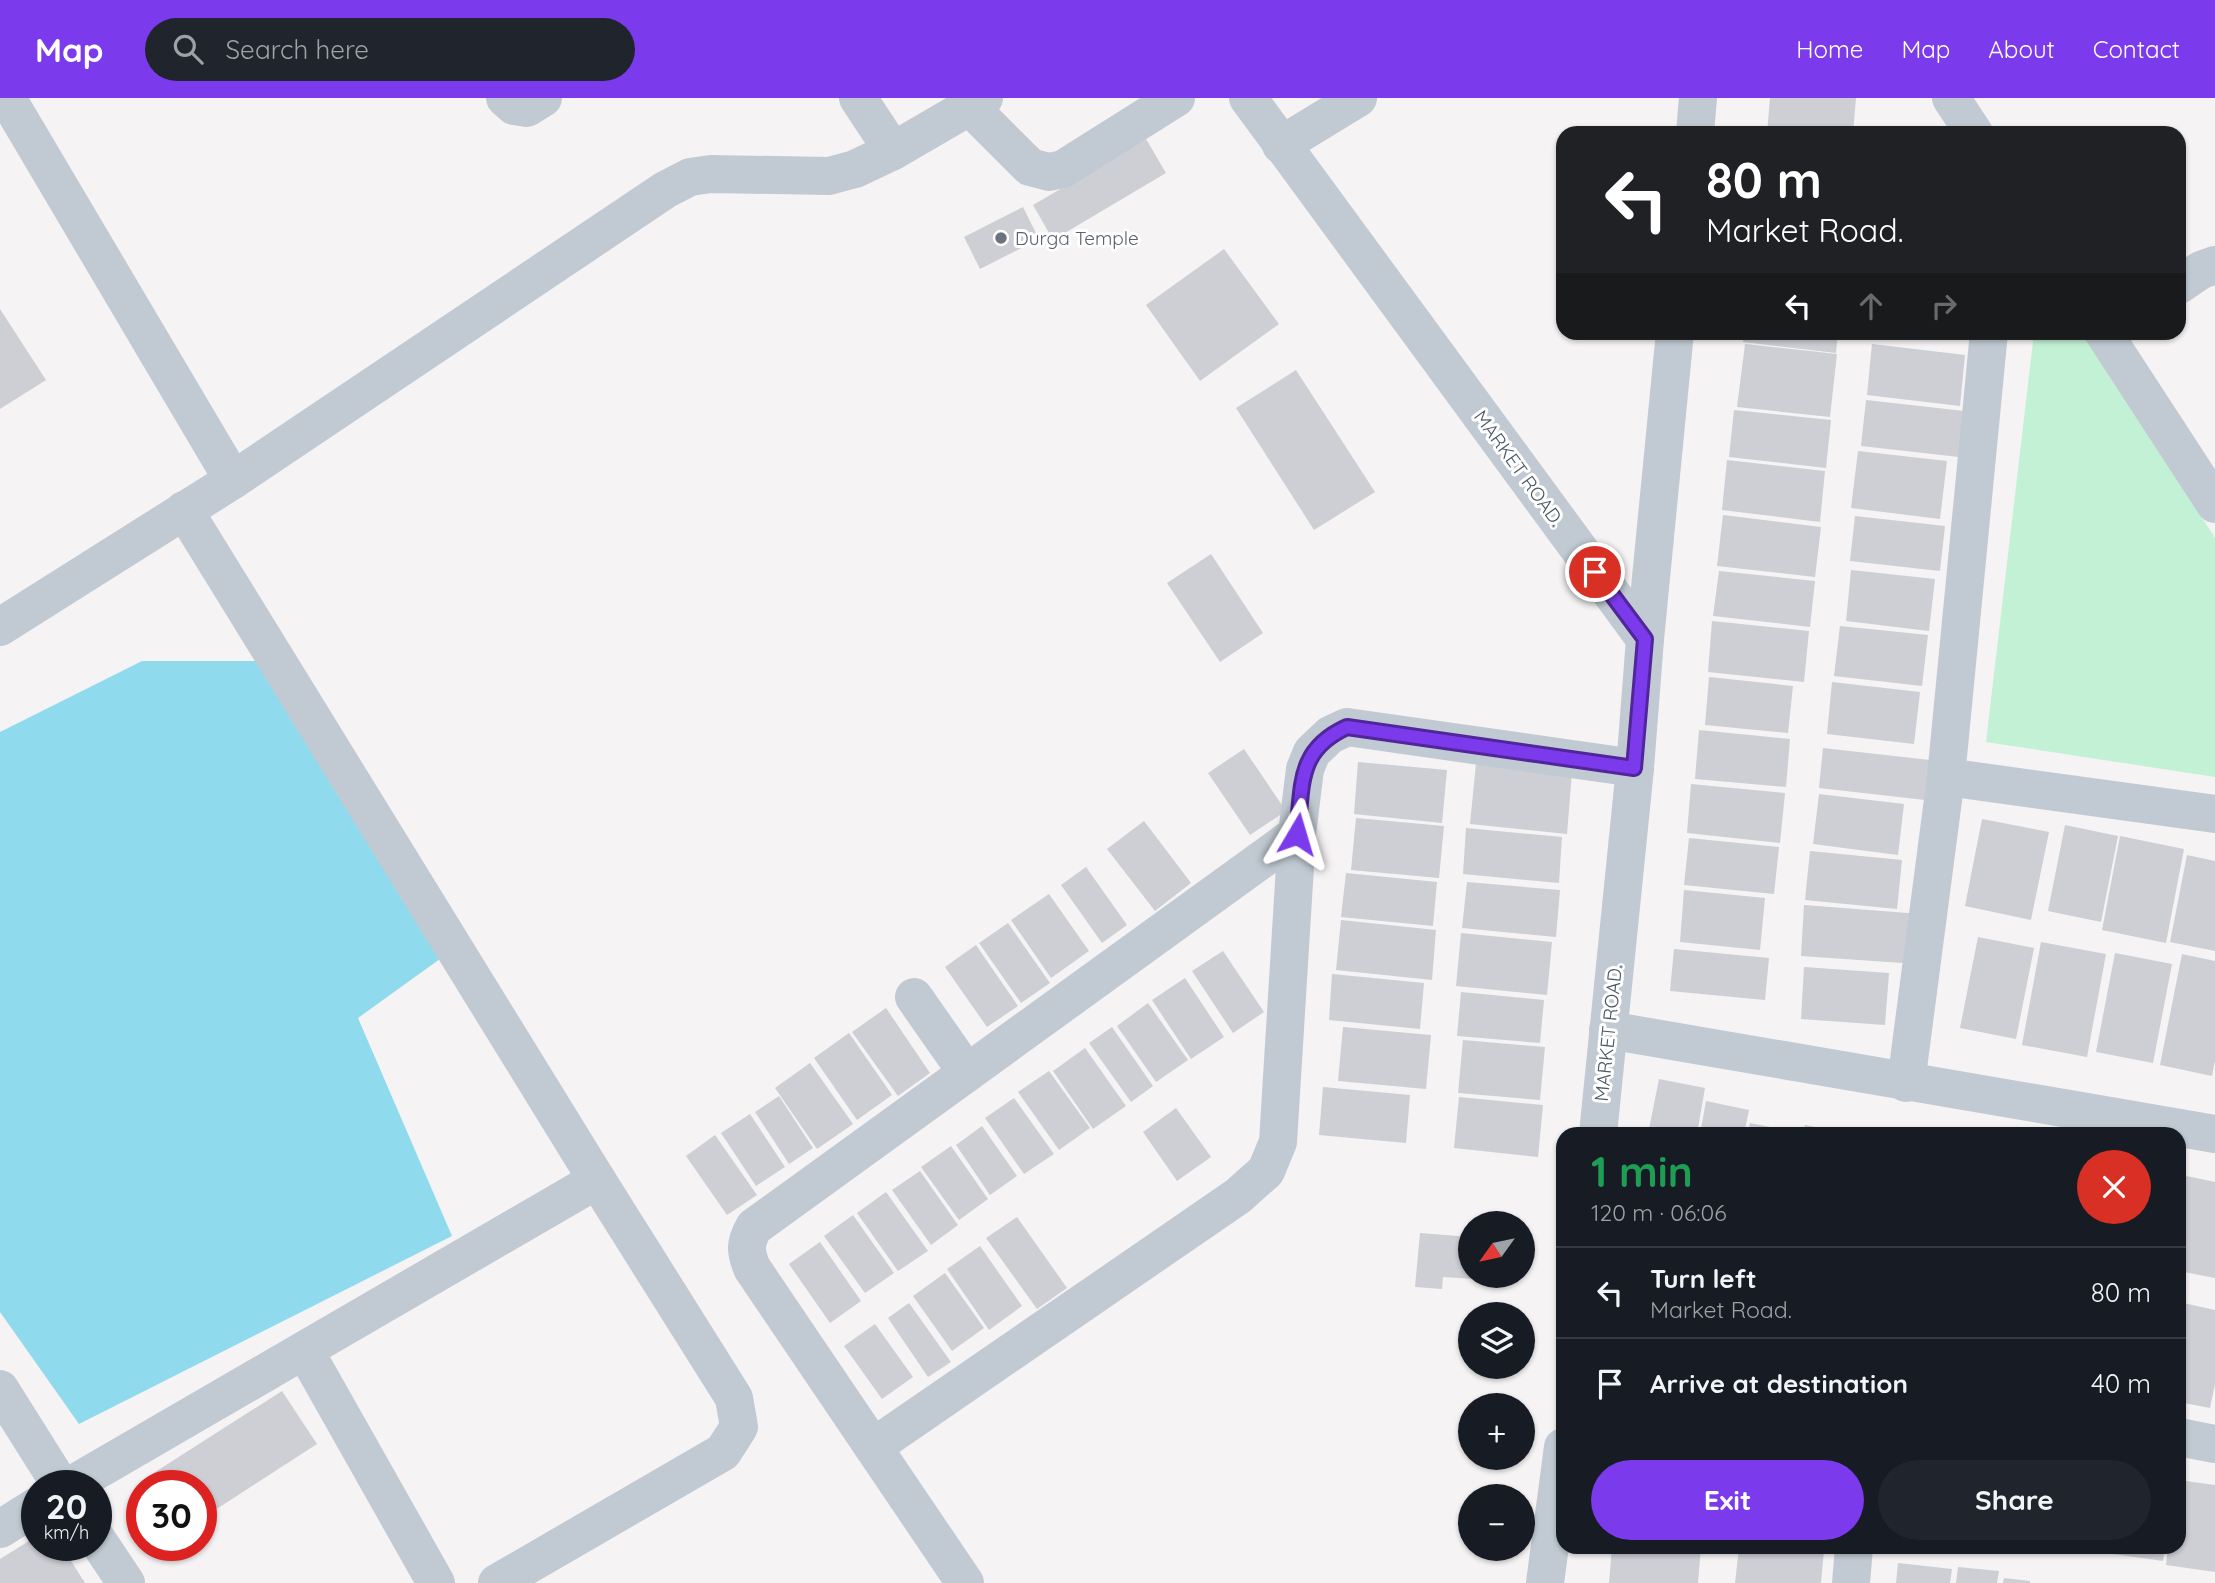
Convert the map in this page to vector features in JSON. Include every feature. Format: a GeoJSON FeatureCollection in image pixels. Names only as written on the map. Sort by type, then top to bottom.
{"type":"FeatureCollection","features":[{"type":"Feature","properties":{"kind":"street"},"geometry":{"type":"LineString","coordinates":[[7,98],[233,480]]}},
{"type":"Feature","properties":{"kind":"street"},"geometry":{"type":"LineString","coordinates":[[505,98],[514,106],[527,108],[543,98]]}},
{"type":"Feature","properties":{"kind":"street"},"geometry":{"type":"LineString","coordinates":[[858,98],[893,151]]}},
{"type":"Feature","properties":{"kind":"street"},"geometry":{"type":"LineString","coordinates":[[0,627],[233,480],[665,190],[690,177],[732,174],[829,176],[855,169],[893,151],[977,102],[1030,167],[1049,172],[1063,169],[1176,98]]}},
{"type":"Feature","properties":{"kind":"street","name":"MARKET ROAD."},"geometry":{"type":"LineString","coordinates":[[1248,98],[1645,639],[1599,1127]]}},
{"type":"Feature","properties":{"kind":"street"},"geometry":{"type":"LineString","coordinates":[[1281,145],[1358,98]]}},
{"type":"Feature","properties":{"kind":"street"},"geometry":{"type":"LineString","coordinates":[[1696,126],[1698,98]]}},
{"type":"Feature","properties":{"kind":"street"},"geometry":{"type":"LineString","coordinates":[[1951,98],[1969,126]]}},
{"type":"Feature","properties":{"kind":"street"},"geometry":{"type":"LineString","coordinates":[[2186,280],[2215,265]]}},
{"type":"Feature","properties":{"kind":"street"},"geometry":{"type":"LineString","coordinates":[[1645,639],[1674,340]]}},
{"type":"Feature","properties":{"kind":"street"},"geometry":{"type":"LineString","coordinates":[[1906,1083],[1946,777],[1988,340]]}},
{"type":"Feature","properties":{"kind":"street"},"geometry":{"type":"LineString","coordinates":[[2110,340],[2215,504]]}},
{"type":"Feature","properties":{"kind":"street"},"geometry":{"type":"LineString","coordinates":[[184,510],[597,1181],[734,1398],[739,1427],[723,1452],[497,1583]]}},
{"type":"Feature","properties":{"kind":"street"},"geometry":{"type":"LineString","coordinates":[[873,1447],[1238,1196],[1266,1171],[1278,1142],[1297,834],[1305,769],[1312,752],[1329,735],[1347,727],[1634,768]]}},
{"type":"Feature","properties":{"kind":"street"},"geometry":{"type":"LineString","coordinates":[[1946,777],[2215,814]]}},
{"type":"Feature","properties":{"kind":"street"},"geometry":{"type":"LineString","coordinates":[[965,1583],[752,1268],[746,1253],[746,1240],[754,1227],[1297,834]]}},
{"type":"Feature","properties":{"kind":"street"},"geometry":{"type":"LineString","coordinates":[[914,997],[967,1073]]}},
{"type":"Feature","properties":{"kind":"street"},"geometry":{"type":"LineString","coordinates":[[1608,1030],[2167,1127]]}},
{"type":"Feature","properties":{"kind":"street"},"geometry":{"type":"LineString","coordinates":[[2186,1130],[2215,1135]]}},
{"type":"Feature","properties":{"kind":"street"},"geometry":{"type":"LineString","coordinates":[[98,1470],[597,1181]]}},
{"type":"Feature","properties":{"kind":"street"},"geometry":{"type":"LineString","coordinates":[[305,1351],[436,1583]]}},
{"type":"Feature","properties":{"kind":"street"},"geometry":{"type":"LineString","coordinates":[[0,1389],[51,1470]]}},
{"type":"Feature","properties":{"kind":"street"},"geometry":{"type":"LineString","coordinates":[[2186,1438],[2215,1444]]}},
{"type":"Feature","properties":{"kind":"street"},"geometry":{"type":"LineString","coordinates":[[1545,1583],[1556,1500]]}},
{"type":"Feature","properties":{"kind":"street"},"geometry":{"type":"LineString","coordinates":[[0,1529],[21,1516]]}},
{"type":"Feature","properties":{"kind":"street"},"geometry":{"type":"LineString","coordinates":[[1851,1583],[1853,1554]]}},
{"type":"Feature","properties":{"kind":"street"},"geometry":{"type":"LineString","coordinates":[[111,1561],[126,1583]]}},
{"type":"Feature","properties":{"kind":"green space"},"geometry":{"type":"Polygon","coordinates":[[[2033,340],[2088,340],[2215,538],[2215,777],[1986,742],[2033,340]]]}},
{"type":"Feature","properties":{"kind":"water"},"geometry":{"type":"Polygon","coordinates":[[[142,661],[266,661],[451,951],[358,1018],[452,1236],[79,1424],[0,1312],[0,732],[142,661]]]}},
{"type":"Feature","properties":{"kind":"building"},"geometry":{"type":"Polygon","coordinates":[[[1770,98],[1856,98],[1854,126],[1768,126],[1770,98]]]}},
{"type":"Feature","properties":{"kind":"building"},"geometry":{"type":"Polygon","coordinates":[[[1146,139],[1166,173],[1053,240],[1033,205],[1146,139]]]}},
{"type":"Feature","properties":{"kind":"building","name":"Durga Temple"},"geometry":{"type":"Polygon","coordinates":[[[1023,207],[1039,239],[980,269],[964,237],[1023,207]]]}},
{"type":"Feature","properties":{"kind":"building"},"geometry":{"type":"Polygon","coordinates":[[[1224,249],[1279,324],[1200,381],[1146,305],[1224,249]]]}},
{"type":"Feature","properties":{"kind":"building"},"geometry":{"type":"Polygon","coordinates":[[[0,309],[46,380],[0,409],[0,309]]]}},
{"type":"Feature","properties":{"kind":"building"},"geometry":{"type":"Polygon","coordinates":[[[1743,340],[1837,340],[1836,353],[1743,340]]]}},
{"type":"Feature","properties":{"kind":"building"},"geometry":{"type":"Polygon","coordinates":[[[1745,344],[1837,354],[1830,417],[1737,407],[1745,344]]]}},
{"type":"Feature","properties":{"kind":"building"},"geometry":{"type":"Polygon","coordinates":[[[1872,344],[1965,355],[1960,406],[1867,395],[1872,344]]]}},
{"type":"Feature","properties":{"kind":"building"},"geometry":{"type":"Polygon","coordinates":[[[1296,370],[1375,492],[1314,530],[1236,408],[1296,370]]]}},
{"type":"Feature","properties":{"kind":"building"},"geometry":{"type":"Polygon","coordinates":[[[1866,400],[1964,411],[1959,457],[1861,446],[1866,400]]]}},
{"type":"Feature","properties":{"kind":"building"},"geometry":{"type":"Polygon","coordinates":[[[1734,410],[1831,420],[1826,468],[1729,457],[1734,410]]]}},
{"type":"Feature","properties":{"kind":"building"},"geometry":{"type":"Polygon","coordinates":[[[1858,451],[1947,461],[1940,519],[1851,508],[1858,451]]]}},
{"type":"Feature","properties":{"kind":"building"},"geometry":{"type":"Polygon","coordinates":[[[1727,460],[1825,471],[1820,522],[1722,510],[1727,460]]]}},
{"type":"Feature","properties":{"kind":"building"},"geometry":{"type":"Polygon","coordinates":[[[1723,515],[1821,527],[1815,577],[1717,566],[1723,515]]]}},
{"type":"Feature","properties":{"kind":"building"},"geometry":{"type":"Polygon","coordinates":[[[1855,516],[1945,526],[1940,571],[1850,561],[1855,516]]]}},
{"type":"Feature","properties":{"kind":"building"},"geometry":{"type":"Polygon","coordinates":[[[1211,554],[1263,633],[1220,662],[1167,583],[1211,554]]]}},
{"type":"Feature","properties":{"kind":"building"},"geometry":{"type":"Polygon","coordinates":[[[1851,570],[1935,579],[1929,631],[1846,621],[1851,570]]]}},
{"type":"Feature","properties":{"kind":"building"},"geometry":{"type":"Polygon","coordinates":[[[1719,571],[1815,581],[1810,627],[1713,616],[1719,571]]]}},
{"type":"Feature","properties":{"kind":"building"},"geometry":{"type":"Polygon","coordinates":[[[1712,621],[1809,631],[1804,682],[1708,672],[1712,621]]]}},
{"type":"Feature","properties":{"kind":"building"},"geometry":{"type":"Polygon","coordinates":[[[1840,626],[1928,635],[1922,686],[1834,676],[1840,626]]]}},
{"type":"Feature","properties":{"kind":"building"},"geometry":{"type":"Polygon","coordinates":[[[1709,677],[1793,686],[1788,733],[1705,725],[1709,677]]]}},
{"type":"Feature","properties":{"kind":"building"},"geometry":{"type":"Polygon","coordinates":[[[1832,682],[1920,692],[1914,744],[1827,734],[1832,682]]]}},
{"type":"Feature","properties":{"kind":"building"},"geometry":{"type":"Polygon","coordinates":[[[1699,730],[1790,739],[1786,787],[1695,779],[1699,730]]]}},
{"type":"Feature","properties":{"kind":"building"},"geometry":{"type":"Polygon","coordinates":[[[1823,748],[1930,760],[1925,800],[1819,788],[1823,748]]]}},
{"type":"Feature","properties":{"kind":"building"},"geometry":{"type":"Polygon","coordinates":[[[1244,749],[1286,811],[1250,835],[1208,773],[1244,749]]]}},
{"type":"Feature","properties":{"kind":"building"},"geometry":{"type":"Polygon","coordinates":[[[1358,762],[1447,770],[1442,823],[1354,814],[1358,762]]]}},
{"type":"Feature","properties":{"kind":"building"},"geometry":{"type":"Polygon","coordinates":[[[1476,763],[1572,772],[1567,834],[1470,824],[1476,763]]]}},
{"type":"Feature","properties":{"kind":"building"},"geometry":{"type":"Polygon","coordinates":[[[1691,784],[1785,793],[1780,843],[1687,833],[1691,784]]]}},
{"type":"Feature","properties":{"kind":"building"},"geometry":{"type":"Polygon","coordinates":[[[1819,794],[1904,804],[1898,855],[1813,844],[1819,794]]]}},
{"type":"Feature","properties":{"kind":"building"},"geometry":{"type":"Polygon","coordinates":[[[1356,818],[1444,826],[1439,878],[1351,870],[1356,818]]]}},
{"type":"Feature","properties":{"kind":"building"},"geometry":{"type":"Polygon","coordinates":[[[1982,819],[2049,832],[2031,920],[1965,906],[1982,819]]]}},
{"type":"Feature","properties":{"kind":"building"},"geometry":{"type":"Polygon","coordinates":[[[1144,821],[1191,883],[1155,911],[1107,849],[1144,821]]]}},
{"type":"Feature","properties":{"kind":"building"},"geometry":{"type":"Polygon","coordinates":[[[2065,825],[2118,836],[2101,922],[2048,911],[2065,825]]]}},
{"type":"Feature","properties":{"kind":"building"},"geometry":{"type":"Polygon","coordinates":[[[1466,828],[1562,837],[1559,883],[1463,874],[1466,828]]]}},
{"type":"Feature","properties":{"kind":"building"},"geometry":{"type":"Polygon","coordinates":[[[2120,836],[2184,849],[2166,943],[2102,930],[2120,836]]]}},
{"type":"Feature","properties":{"kind":"building"},"geometry":{"type":"Polygon","coordinates":[[[1689,838],[1779,847],[1774,894],[1684,885],[1689,838]]]}},
{"type":"Feature","properties":{"kind":"building"},"geometry":{"type":"Polygon","coordinates":[[[1810,851],[1902,860],[1897,909],[1805,900],[1810,851]]]}},
{"type":"Feature","properties":{"kind":"building"},"geometry":{"type":"Polygon","coordinates":[[[2187,855],[2215,861],[2215,951],[2170,942],[2187,855]]]}},
{"type":"Feature","properties":{"kind":"building"},"geometry":{"type":"Polygon","coordinates":[[[1086,867],[1127,925],[1102,943],[1061,885],[1086,867]]]}},
{"type":"Feature","properties":{"kind":"building"},"geometry":{"type":"Polygon","coordinates":[[[1346,873],[1437,882],[1433,926],[1341,917],[1346,873]]]}},
{"type":"Feature","properties":{"kind":"building"},"geometry":{"type":"Polygon","coordinates":[[[1467,882],[1560,890],[1556,937],[1462,928],[1467,882]]]}},
{"type":"Feature","properties":{"kind":"building"},"geometry":{"type":"Polygon","coordinates":[[[1684,890],[1765,898],[1760,950],[1680,942],[1684,890]]]}},
{"type":"Feature","properties":{"kind":"building"},"geometry":{"type":"Polygon","coordinates":[[[1049,894],[1089,951],[1051,978],[1011,920],[1049,894]]]}},
{"type":"Feature","properties":{"kind":"building"},"geometry":{"type":"Polygon","coordinates":[[[1804,905],[1921,914],[1917,964],[1801,956],[1804,905]]]}},
{"type":"Feature","properties":{"kind":"building"},"geometry":{"type":"Polygon","coordinates":[[[1341,920],[1436,930],[1432,980],[1336,970],[1341,920]]]}},
{"type":"Feature","properties":{"kind":"building"},"geometry":{"type":"Polygon","coordinates":[[[1008,923],[1050,983],[1021,1003],[979,943],[1008,923]]]}},
{"type":"Feature","properties":{"kind":"building"},"geometry":{"type":"Polygon","coordinates":[[[1461,933],[1552,942],[1547,995],[1456,986],[1461,933]]]}},
{"type":"Feature","properties":{"kind":"building"},"geometry":{"type":"Polygon","coordinates":[[[1978,937],[2034,948],[2016,1039],[1960,1028],[1978,937]]]}},
{"type":"Feature","properties":{"kind":"building"},"geometry":{"type":"Polygon","coordinates":[[[2041,942],[2106,954],[2087,1057],[2022,1045],[2041,942]]]}},
{"type":"Feature","properties":{"kind":"building"},"geometry":{"type":"Polygon","coordinates":[[[976,945],[1018,1006],[987,1027],[945,967],[976,945]]]}},
{"type":"Feature","properties":{"kind":"building"},"geometry":{"type":"Polygon","coordinates":[[[1674,949],[1769,958],[1765,1000],[1670,991],[1674,949]]]}},
{"type":"Feature","properties":{"kind":"building"},"geometry":{"type":"Polygon","coordinates":[[[1223,951],[1264,1012],[1233,1033],[1192,971],[1223,951]]]}},
{"type":"Feature","properties":{"kind":"building"},"geometry":{"type":"Polygon","coordinates":[[[2115,953],[2172,964],[2153,1063],[2096,1052],[2115,953]]]}},
{"type":"Feature","properties":{"kind":"building"},"geometry":{"type":"Polygon","coordinates":[[[2182,954],[2215,961],[2215,1061],[2212,1076],[2160,1065],[2182,954]]]}},
{"type":"Feature","properties":{"kind":"building"},"geometry":{"type":"Polygon","coordinates":[[[1804,967],[1889,973],[1885,1025],[1801,1019],[1804,967]]]}},
{"type":"Feature","properties":{"kind":"building"},"geometry":{"type":"Polygon","coordinates":[[[1332,974],[1424,983],[1420,1029],[1329,1020],[1332,974]]]}},
{"type":"Feature","properties":{"kind":"building"},"geometry":{"type":"Polygon","coordinates":[[[1185,978],[1224,1037],[1191,1059],[1152,1000],[1185,978]]]}},
{"type":"Feature","properties":{"kind":"building"},"geometry":{"type":"Polygon","coordinates":[[[1461,992],[1544,1000],[1540,1043],[1457,1036],[1461,992]]]}},
{"type":"Feature","properties":{"kind":"building"},"geometry":{"type":"Polygon","coordinates":[[[1148,1003],[1188,1060],[1156,1082],[1117,1026],[1148,1003]]]}},
{"type":"Feature","properties":{"kind":"building"},"geometry":{"type":"Polygon","coordinates":[[[886,1008],[930,1073],[898,1096],[852,1032],[886,1008]]]}},
{"type":"Feature","properties":{"kind":"building"},"geometry":{"type":"Polygon","coordinates":[[[1112,1027],[1153,1086],[1131,1102],[1089,1043],[1112,1027]]]}},
{"type":"Feature","properties":{"kind":"building"},"geometry":{"type":"Polygon","coordinates":[[[1343,1027],[1431,1035],[1426,1089],[1338,1081],[1343,1027]]]}},
{"type":"Feature","properties":{"kind":"building"},"geometry":{"type":"Polygon","coordinates":[[[849,1033],[892,1095],[857,1120],[814,1058],[849,1033]]]}},
{"type":"Feature","properties":{"kind":"building"},"geometry":{"type":"Polygon","coordinates":[[[1463,1040],[1545,1047],[1540,1100],[1458,1093],[1463,1040]]]}},
{"type":"Feature","properties":{"kind":"building"},"geometry":{"type":"Polygon","coordinates":[[[1085,1048],[1126,1106],[1093,1129],[1053,1071],[1085,1048]]]}},
{"type":"Feature","properties":{"kind":"building"},"geometry":{"type":"Polygon","coordinates":[[[810,1063],[853,1124],[817,1149],[775,1088],[810,1063]]]}},
{"type":"Feature","properties":{"kind":"building"},"geometry":{"type":"Polygon","coordinates":[[[1049,1071],[1090,1128],[1059,1150],[1018,1092],[1049,1071]]]}},
{"type":"Feature","properties":{"kind":"building"},"geometry":{"type":"Polygon","coordinates":[[[1659,1079],[1705,1088],[1698,1127],[1649,1127],[1659,1079]]]}},
{"type":"Feature","properties":{"kind":"building"},"geometry":{"type":"Polygon","coordinates":[[[1323,1087],[1410,1095],[1406,1143],[1319,1135],[1323,1087]]]}},
{"type":"Feature","properties":{"kind":"building"},"geometry":{"type":"Polygon","coordinates":[[[779,1096],[813,1148],[789,1164],[755,1112],[779,1096]]]}},
{"type":"Feature","properties":{"kind":"building"},"geometry":{"type":"Polygon","coordinates":[[[1459,1097],[1543,1105],[1538,1157],[1454,1148],[1459,1097]]]}},
{"type":"Feature","properties":{"kind":"building"},"geometry":{"type":"Polygon","coordinates":[[[1014,1098],[1054,1154],[1024,1174],[985,1118],[1014,1098]]]}},
{"type":"Feature","properties":{"kind":"building"},"geometry":{"type":"Polygon","coordinates":[[[1706,1101],[1749,1110],[1745,1127],[1701,1127],[1706,1101]]]}},
{"type":"Feature","properties":{"kind":"building"},"geometry":{"type":"Polygon","coordinates":[[[1176,1108],[1211,1157],[1177,1181],[1143,1132],[1176,1108]]]}},
{"type":"Feature","properties":{"kind":"building"},"geometry":{"type":"Polygon","coordinates":[[[750,1114],[785,1167],[756,1186],[721,1133],[750,1114]]]}},
{"type":"Feature","properties":{"kind":"building"},"geometry":{"type":"Polygon","coordinates":[[[1750,1123],[1770,1127],[1749,1127],[1750,1123]]]}},
{"type":"Feature","properties":{"kind":"building"},"geometry":{"type":"Polygon","coordinates":[[[982,1126],[1017,1176],[990,1195],[956,1145],[982,1126]]]}},
{"type":"Feature","properties":{"kind":"building"},"geometry":{"type":"Polygon","coordinates":[[[715,1135],[757,1195],[727,1215],[686,1156],[715,1135]]]}},
{"type":"Feature","properties":{"kind":"building"},"geometry":{"type":"Polygon","coordinates":[[[951,1146],[988,1199],[959,1220],[921,1167],[951,1146]]]}},
{"type":"Feature","properties":{"kind":"building"},"geometry":{"type":"Polygon","coordinates":[[[920,1171],[958,1225],[931,1245],[892,1190],[920,1171]]]}},
{"type":"Feature","properties":{"kind":"building"},"geometry":{"type":"Polygon","coordinates":[[[2186,1176],[2215,1182],[2215,1278],[2186,1272],[2186,1176]]]}},
{"type":"Feature","properties":{"kind":"building"},"geometry":{"type":"Polygon","coordinates":[[[886,1192],[928,1251],[898,1271],[857,1213],[886,1192]]]}},
{"type":"Feature","properties":{"kind":"building"},"geometry":{"type":"Polygon","coordinates":[[[853,1215],[894,1273],[865,1293],[824,1236],[853,1215]]]}},
{"type":"Feature","properties":{"kind":"building"},"geometry":{"type":"Polygon","coordinates":[[[1017,1217],[1067,1288],[1037,1309],[986,1238],[1017,1217]]]}},
{"type":"Feature","properties":{"kind":"building"},"geometry":{"type":"Polygon","coordinates":[[[1420,1233],[1458,1236],[1458,1278],[1443,1277],[1442,1289],[1415,1287],[1420,1233]]]}},
{"type":"Feature","properties":{"kind":"building"},"geometry":{"type":"Polygon","coordinates":[[[820,1242],[861,1301],[830,1323],[789,1264],[820,1242]]]}},
{"type":"Feature","properties":{"kind":"building"},"geometry":{"type":"Polygon","coordinates":[[[980,1246],[1022,1306],[989,1330],[947,1269],[980,1246]]]}},
{"type":"Feature","properties":{"kind":"building"},"geometry":{"type":"Polygon","coordinates":[[[945,1273],[984,1328],[952,1351],[913,1296],[945,1273]]]}},
{"type":"Feature","properties":{"kind":"building"},"geometry":{"type":"Polygon","coordinates":[[[909,1303],[951,1362],[928,1377],[888,1318],[909,1303]]]}},
{"type":"Feature","properties":{"kind":"building"},"geometry":{"type":"Polygon","coordinates":[[[2186,1304],[2215,1310],[2215,1384],[2210,1408],[2186,1403],[2186,1304]]]}},
{"type":"Feature","properties":{"kind":"building"},"geometry":{"type":"Polygon","coordinates":[[[875,1324],[913,1377],[882,1399],[844,1346],[875,1324]]]}},
{"type":"Feature","properties":{"kind":"building"},"geometry":{"type":"Polygon","coordinates":[[[282,1391],[317,1444],[217,1509],[217,1470],[158,1470],[282,1391]]]}},
{"type":"Feature","properties":{"kind":"building"},"geometry":{"type":"Polygon","coordinates":[[[2186,1481],[2215,1485],[2215,1572],[2166,1565],[2167,1554],[2186,1554],[2186,1481]]]}},
{"type":"Feature","properties":{"kind":"building"},"geometry":{"type":"Polygon","coordinates":[[[21,1546],[21,1561],[71,1561],[85,1583],[0,1583],[0,1559],[21,1546]]]}},
{"type":"Feature","properties":{"kind":"building"},"geometry":{"type":"Polygon","coordinates":[[[1611,1554],[1700,1554],[1698,1583],[1609,1583],[1611,1554]]]}},
{"type":"Feature","properties":{"kind":"building"},"geometry":{"type":"Polygon","coordinates":[[[1738,1554],[1824,1554],[1821,1583],[1735,1583],[1738,1554]]]}},
{"type":"Feature","properties":{"kind":"building"},"geometry":{"type":"Polygon","coordinates":[[[2114,1554],[2164,1554],[2163,1561],[2114,1554]]]}},
{"type":"Feature","properties":{"kind":"building"},"geometry":{"type":"Polygon","coordinates":[[[1898,1563],[1952,1569],[1950,1583],[1896,1583],[1898,1563]]]}},
{"type":"Feature","properties":{"kind":"building"},"geometry":{"type":"Polygon","coordinates":[[[1958,1567],[1999,1571],[1997,1583],[1956,1583],[1958,1567]]]}},
{"type":"Feature","properties":{"kind":"building"},"geometry":{"type":"Polygon","coordinates":[[[2004,1578],[2030,1581],[2030,1583],[2003,1583],[2004,1578]]]}},
{"type":"Feature","properties":{"kind":"place","name":"Durga Temple"},"geometry":{"type":"Point","coordinates":[1001,238]}},
{"type":"Feature","properties":{"kind":"route"},"geometry":{"type":"LineString","coordinates":[[1297,834],[1305,769],[1312,752],[1329,735],[1347,727],[1634,768],[1645,639],[1595,572]]}}]}
